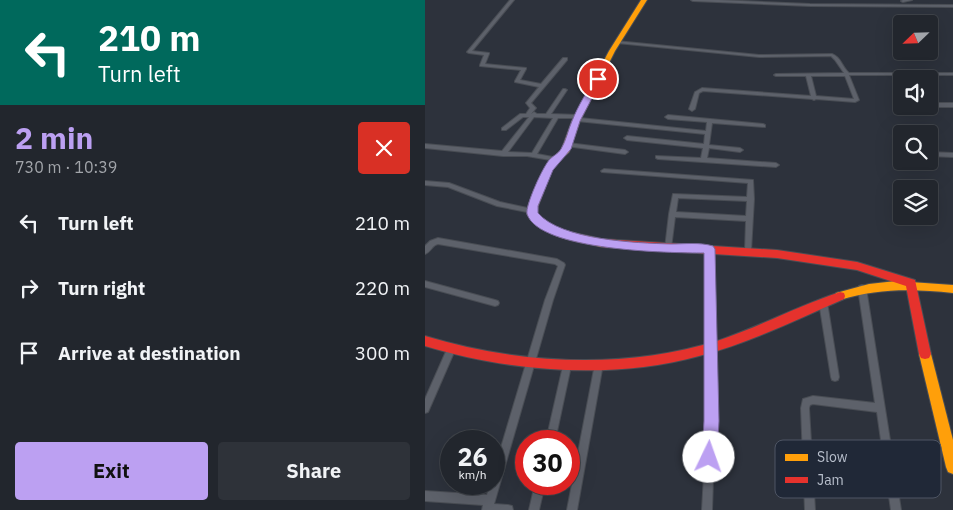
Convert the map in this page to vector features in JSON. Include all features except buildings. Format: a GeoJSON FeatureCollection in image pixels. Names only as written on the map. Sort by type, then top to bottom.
{"type":"FeatureCollection","features":[{"type":"Feature","properties":{"kind":"street"},"geometry":{"type":"LineString","coordinates":[[512,0],[469,52],[488,55],[482,65],[524,69],[517,82],[542,86]]}},
{"type":"Feature","properties":{"kind":"street"},"geometry":{"type":"LineString","coordinates":[[644,0],[617,42],[591,95],[577,118],[568,145],[562,155],[556,159],[548,170],[532,211],[534,217],[540,223],[575,237],[624,246],[748,251],[857,266],[911,283],[953,289]]}},
{"type":"Feature","properties":{"kind":"street"},"geometry":{"type":"LineString","coordinates":[[693,0],[810,5],[953,6]]}},
{"type":"Feature","properties":{"kind":"street"},"geometry":{"type":"LineString","coordinates":[[763,0],[838,0]]}},
{"type":"Feature","properties":{"kind":"street"},"geometry":{"type":"LineString","coordinates":[[902,1],[909,2]]}},
{"type":"Feature","properties":{"kind":"street"},"geometry":{"type":"LineString","coordinates":[[617,42],[759,56],[832,55],[846,74],[856,101],[702,89],[697,92],[692,109]]}},
{"type":"Feature","properties":{"kind":"street"},"geometry":{"type":"LineString","coordinates":[[503,154],[531,114],[533,108],[527,103],[565,58]]}},
{"type":"Feature","properties":{"kind":"street"},"geometry":{"type":"LineString","coordinates":[[776,75],[953,74]]}},
{"type":"Feature","properties":{"kind":"street"},"geometry":{"type":"LineString","coordinates":[[808,75],[814,99]]}},
{"type":"Feature","properties":{"kind":"street"},"geometry":{"type":"LineString","coordinates":[[548,115],[565,90]]}},
{"type":"Feature","properties":{"kind":"street"},"geometry":{"type":"LineString","coordinates":[[938,104],[953,105]]}},
{"type":"Feature","properties":{"kind":"street"},"geometry":{"type":"LineString","coordinates":[[504,129],[518,116],[531,114],[707,133]]}},
{"type":"Feature","properties":{"kind":"street"},"geometry":{"type":"LineString","coordinates":[[534,154],[557,116]]}},
{"type":"Feature","properties":{"kind":"street"},"geometry":{"type":"LineString","coordinates":[[668,116],[763,126]]}},
{"type":"Feature","properties":{"kind":"street"},"geometry":{"type":"LineString","coordinates":[[704,160],[710,121]]}},
{"type":"Feature","properties":{"kind":"street"},"geometry":{"type":"LineString","coordinates":[[627,138],[740,150]]}},
{"type":"Feature","properties":{"kind":"street"},"geometry":{"type":"LineString","coordinates":[[568,145],[625,152]]}},
{"type":"Feature","properties":{"kind":"street"},"geometry":{"type":"LineString","coordinates":[[425,146],[503,154],[534,154],[556,159]]}},
{"type":"Feature","properties":{"kind":"street"},"geometry":{"type":"LineString","coordinates":[[938,154],[953,155]]}},
{"type":"Feature","properties":{"kind":"street"},"geometry":{"type":"LineString","coordinates":[[658,157],[776,165]]}},
{"type":"Feature","properties":{"kind":"street"},"geometry":{"type":"LineString","coordinates":[[604,170],[749,180],[751,182],[751,199],[748,251]]}},
{"type":"Feature","properties":{"kind":"street"},"geometry":{"type":"LineString","coordinates":[[425,183],[449,185],[499,204],[532,211]]}},
{"type":"Feature","properties":{"kind":"street"},"geometry":{"type":"LineString","coordinates":[[668,248],[675,197],[751,199]]}},
{"type":"Feature","properties":{"kind":"street"},"geometry":{"type":"LineString","coordinates":[[672,214],[750,219]]}},
{"type":"Feature","properties":{"kind":"street"},"geometry":{"type":"LineString","coordinates":[[425,251],[432,243],[438,241],[508,252],[562,264],[488,506]]}},
{"type":"Feature","properties":{"kind":"street"},"geometry":{"type":"LineString","coordinates":[[707,510],[711,421],[709,249]]}},
{"type":"Feature","properties":{"kind":"street"},"geometry":{"type":"LineString","coordinates":[[425,341],[480,357],[530,365],[567,366],[677,356],[709,348],[862,288],[911,283]]}},
{"type":"Feature","properties":{"kind":"street"},"geometry":{"type":"LineString","coordinates":[[911,283],[919,328],[953,467]]}},
{"type":"Feature","properties":{"kind":"street"},"geometry":{"type":"LineString","coordinates":[[425,284],[495,303]]}},
{"type":"Feature","properties":{"kind":"street"},"geometry":{"type":"LineString","coordinates":[[862,288],[884,440]]}},
{"type":"Feature","properties":{"kind":"street"},"geometry":{"type":"LineString","coordinates":[[823,302],[835,377]]}},
{"type":"Feature","properties":{"kind":"street"},"geometry":{"type":"LineString","coordinates":[[425,408],[451,350]]}},
{"type":"Feature","properties":{"kind":"street"},"geometry":{"type":"LineString","coordinates":[[572,510],[599,364]]}},
{"type":"Feature","properties":{"kind":"street"},"geometry":{"type":"LineString","coordinates":[[552,430],[567,366]]}},
{"type":"Feature","properties":{"kind":"street"},"geometry":{"type":"LineString","coordinates":[[807,440],[806,402],[813,400],[879,408]]}},
{"type":"Feature","properties":{"kind":"street"},"geometry":{"type":"LineString","coordinates":[[534,510],[537,495]]}},
{"type":"Feature","properties":{"kind":"street"},"geometry":{"type":"LineString","coordinates":[[425,496],[508,510]]}},
{"type":"Feature","properties":{"kind":"traffic: slow"},"geometry":{"type":"LineString","coordinates":[[602,243],[574,237],[546,227],[532,214],[533,206],[548,170],[554,161],[565,152],[576,121],[612,51],[644,0]]}},
{"type":"Feature","properties":{"kind":"traffic: slow"},"geometry":{"type":"LineString","coordinates":[[840,296],[869,288],[896,285],[953,289]]}},
{"type":"Feature","properties":{"kind":"traffic: slow"},"geometry":{"type":"LineString","coordinates":[[925,354],[953,467]]}},
{"type":"Feature","properties":{"kind":"traffic: jam"},"geometry":{"type":"LineString","coordinates":[[602,243],[777,254],[857,266],[911,283],[925,354]]}},
{"type":"Feature","properties":{"kind":"traffic: jam"},"geometry":{"type":"LineString","coordinates":[[425,341],[498,359],[545,364],[620,363],[660,359],[717,346],[753,333],[840,296]]}},
{"type":"Feature","properties":{"kind":"route"},"geometry":{"type":"LineString","coordinates":[[598,79],[576,121],[565,152],[551,164],[545,176],[533,206],[532,214],[540,223],[553,230],[611,245],[636,248],[709,249],[711,421],[709,457]]}}]}
